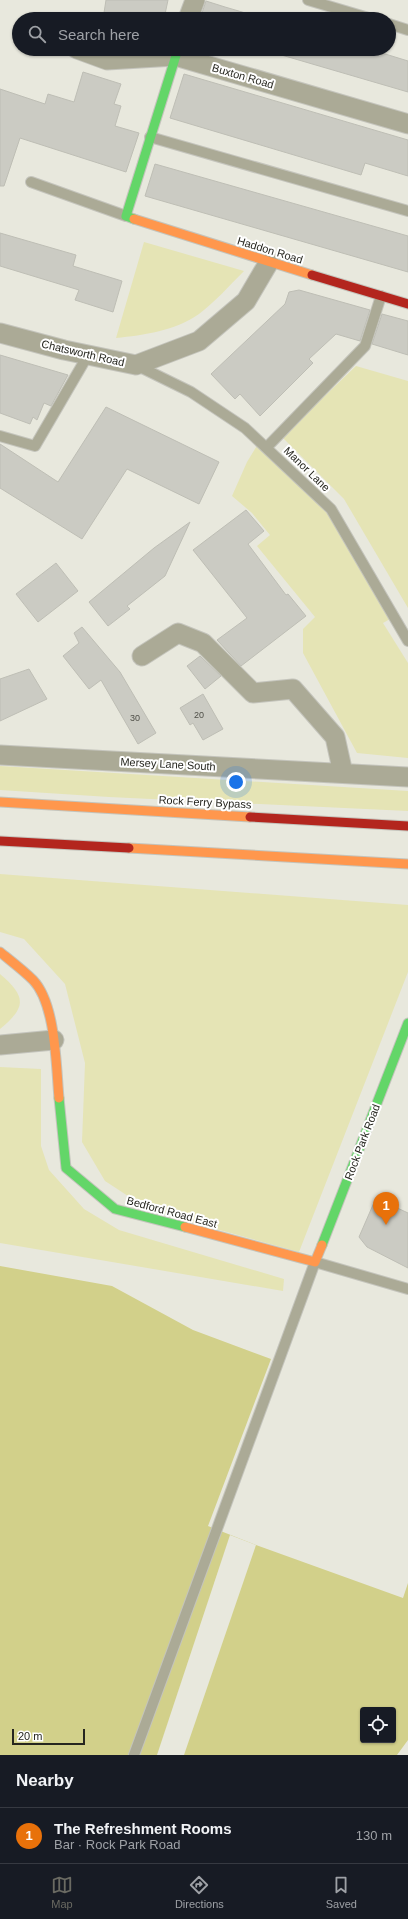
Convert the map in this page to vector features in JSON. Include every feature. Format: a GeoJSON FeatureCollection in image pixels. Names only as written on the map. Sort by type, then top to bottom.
{"type":"FeatureCollection","features":[{"type":"Feature","properties":{"kind":"main road"},"geometry":{"type":"LineString","coordinates":[[126,216],[175,56]]}},
{"type":"Feature","properties":{"kind":"main road","name":"Haddon Road"},"geometry":{"type":"LineString","coordinates":[[126,216],[269,262],[408,304]]}},
{"type":"Feature","properties":{"kind":"main road","name":"Rock Ferry Bypass"},"geometry":{"type":"LineString","coordinates":[[0,802],[408,826]]}},
{"type":"Feature","properties":{"kind":"main road"},"geometry":{"type":"LineString","coordinates":[[0,841],[408,864]]}},
{"type":"Feature","properties":{"kind":"main road","name":"Bedford Road East"},"geometry":{"type":"LineString","coordinates":[[0,952],[34,981],[49,1009],[54,1040],[66,1168],[115,1209],[315,1262]]}},
{"type":"Feature","properties":{"kind":"main road","name":"Rock Park Road"},"geometry":{"type":"LineString","coordinates":[[315,1262],[408,1023]]}},
{"type":"Feature","properties":{"kind":"street"},"geometry":{"type":"LineString","coordinates":[[190,12],[194,0]]}},
{"type":"Feature","properties":{"kind":"street","name":"Buxton Road"},"geometry":{"type":"LineString","coordinates":[[96,56],[107,60],[146,56]]}},
{"type":"Feature","properties":{"kind":"street","name":"Buxton Road"},"geometry":{"type":"LineString","coordinates":[[186,56],[408,124]]}},
{"type":"Feature","properties":{"kind":"street","name":"Chatsworth Road"},"geometry":{"type":"LineString","coordinates":[[0,333],[88,355],[136,365],[199,341],[246,302],[269,262]]}},
{"type":"Feature","properties":{"kind":"street"},"geometry":{"type":"LineString","coordinates":[[142,656],[178,633],[203,643],[253,693],[293,689],[335,737],[343,773]]}},
{"type":"Feature","properties":{"kind":"street","name":"Mersey Lane South"},"geometry":{"type":"LineString","coordinates":[[0,755],[408,777]]}},
{"type":"Feature","properties":{"kind":"street"},"geometry":{"type":"LineString","coordinates":[[0,1045],[54,1040]]}},
{"type":"Feature","properties":{"kind":"lane"},"geometry":{"type":"LineString","coordinates":[[308,0],[348,12]]}},
{"type":"Feature","properties":{"kind":"lane"},"geometry":{"type":"LineString","coordinates":[[396,26],[408,30]]}},
{"type":"Feature","properties":{"kind":"lane"},"geometry":{"type":"LineString","coordinates":[[150,137],[408,211]]}},
{"type":"Feature","properties":{"kind":"lane"},"geometry":{"type":"LineString","coordinates":[[31,182],[126,216]]}},
{"type":"Feature","properties":{"kind":"lane"},"geometry":{"type":"LineString","coordinates":[[268,447],[365,346],[381,296]]}},
{"type":"Feature","properties":{"kind":"lane"},"geometry":{"type":"LineString","coordinates":[[0,436],[35,446],[88,355]]}},
{"type":"Feature","properties":{"kind":"lane","name":"Manor Lane"},"geometry":{"type":"LineString","coordinates":[[136,365],[191,392],[245,428],[268,447],[331,509],[408,641]]}},
{"type":"Feature","properties":{"kind":"lane"},"geometry":{"type":"LineString","coordinates":[[134,1755],[315,1262],[408,1289]]}},
{"type":"Feature","properties":{"kind":"green space"},"geometry":{"type":"Polygon","coordinates":[[[144,242],[244,271],[211,304],[190,320],[159,331],[116,338],[144,242]]]}},
{"type":"Feature","properties":{"kind":"green space"},"geometry":{"type":"Polygon","coordinates":[[[356,366],[408,381],[408,608],[344,499],[282,437],[356,366]]]}},
{"type":"Feature","properties":{"kind":"green space"},"geometry":{"type":"Polygon","coordinates":[[[258,444],[328,512],[390,619],[383,623],[408,663],[408,758],[357,753],[303,653],[303,629],[315,617],[257,546],[270,535],[252,513],[232,496],[247,462],[258,444]]]}},
{"type":"Feature","properties":{"kind":"green space"},"geometry":{"type":"Polygon","coordinates":[[[0,766],[408,791],[408,811],[109,797],[0,790],[0,766]]]}},
{"type":"Feature","properties":{"kind":"green space"},"geometry":{"type":"Polygon","coordinates":[[[0,874],[408,905],[408,972],[299,1252],[151,1211],[105,1181],[82,1142],[85,1063],[65,984],[24,939],[0,932],[0,874]]]}},
{"type":"Feature","properties":{"kind":"green space"},"geometry":{"type":"Polygon","coordinates":[[[0,974],[15,989],[19,995],[20,1002],[19,1008],[15,1014],[0,1029],[0,974]]]}},
{"type":"Feature","properties":{"kind":"green space"},"geometry":{"type":"Polygon","coordinates":[[[0,1067],[41,1069],[41,1146],[49,1170],[84,1209],[119,1230],[284,1279],[283,1291],[0,1243],[0,1067]]]}},
{"type":"Feature","properties":{"kind":"shaded area"},"geometry":{"type":"Polygon","coordinates":[[[0,1266],[112,1286],[193,1330],[271,1359],[208,1526],[403,1598],[408,1583],[408,1740],[397,1755],[0,1755],[0,1266]]]}},
{"type":"Feature","properties":{"kind":"pier"},"geometry":{"type":"Polygon","coordinates":[[[230,1535],[256,1545],[184,1755],[157,1755],[230,1535]]]}},
{"type":"Feature","properties":{"kind":"building"},"geometry":{"type":"Polygon","coordinates":[[[106,0],[168,0],[165,12],[104,12],[106,0]]]}},
{"type":"Feature","properties":{"kind":"building"},"geometry":{"type":"Polygon","coordinates":[[[206,1],[242,12],[202,12],[206,1]]]}},
{"type":"Feature","properties":{"kind":"building"},"geometry":{"type":"Polygon","coordinates":[[[285,56],[392,56],[408,61],[408,92],[285,56]]]}},
{"type":"Feature","properties":{"kind":"building"},"geometry":{"type":"Polygon","coordinates":[[[83,72],[121,84],[114,104],[121,106],[115,126],[139,133],[126,172],[20,138],[4,186],[0,186],[0,89],[45,104],[48,94],[74,102],[83,72]]]}},
{"type":"Feature","properties":{"kind":"building"},"geometry":{"type":"Polygon","coordinates":[[[184,74],[408,140],[408,176],[365,163],[361,175],[170,118],[184,74]]]}},
{"type":"Feature","properties":{"kind":"building"},"geometry":{"type":"Polygon","coordinates":[[[155,164],[408,236],[408,272],[145,196],[155,164]]]}},
{"type":"Feature","properties":{"kind":"building"},"geometry":{"type":"Polygon","coordinates":[[[0,233],[76,255],[73,266],[122,281],[113,312],[75,300],[79,290],[0,266],[0,233]]]}},
{"type":"Feature","properties":{"kind":"building"},"geometry":{"type":"Polygon","coordinates":[[[299,290],[370,310],[360,341],[336,334],[309,359],[313,363],[260,416],[240,394],[235,399],[211,374],[285,304],[289,292],[299,290]]]}},
{"type":"Feature","properties":{"kind":"building"},"geometry":{"type":"Polygon","coordinates":[[[382,314],[408,321],[408,355],[372,344],[382,314]]]}},
{"type":"Feature","properties":{"kind":"building"},"geometry":{"type":"Polygon","coordinates":[[[0,355],[68,375],[51,406],[44,403],[37,420],[33,417],[30,424],[0,413],[0,355]]]}},
{"type":"Feature","properties":{"kind":"building"},"geometry":{"type":"Polygon","coordinates":[[[106,407],[219,462],[199,504],[127,469],[82,539],[0,488],[0,444],[58,482],[106,407]]]}},
{"type":"Feature","properties":{"kind":"building"},"geometry":{"type":"Polygon","coordinates":[[[246,510],[264,531],[248,544],[286,595],[288,594],[306,616],[241,666],[217,640],[247,618],[193,550],[246,510]]]}},
{"type":"Feature","properties":{"kind":"building"},"geometry":{"type":"Polygon","coordinates":[[[190,522],[165,576],[127,606],[130,609],[108,626],[89,602],[154,548],[190,522]]]}},
{"type":"Feature","properties":{"kind":"building"},"geometry":{"type":"Polygon","coordinates":[[[56,563],[78,591],[38,622],[16,594],[56,563]]]}},
{"type":"Feature","properties":{"kind":"building"},"geometry":{"type":"Polygon","coordinates":[[[82,627],[120,672],[156,733],[138,744],[101,680],[89,689],[63,656],[79,643],[74,633],[82,627]]]}},
{"type":"Feature","properties":{"kind":"building"},"geometry":{"type":"Polygon","coordinates":[[[200,656],[221,676],[205,689],[187,666],[200,656]]]}},
{"type":"Feature","properties":{"kind":"building"},"geometry":{"type":"Polygon","coordinates":[[[29,669],[47,699],[0,721],[0,679],[29,669]]]}},
{"type":"Feature","properties":{"kind":"building"},"geometry":{"type":"Polygon","coordinates":[[[203,694],[223,729],[203,740],[193,723],[190,725],[180,708],[203,694]]]}},
{"type":"Feature","properties":{"kind":"building"},"geometry":{"type":"Polygon","coordinates":[[[376,1198],[408,1213],[408,1268],[367,1247],[359,1237],[376,1198]]]}},
{"type":"Feature","properties":{"kind":"traffic: fast"},"geometry":{"type":"LineString","coordinates":[[134,219],[126,216],[176,56]]}},
{"type":"Feature","properties":{"kind":"traffic: fast"},"geometry":{"type":"LineString","coordinates":[[322,1245],[408,1023]]}},
{"type":"Feature","properties":{"kind":"traffic: fast"},"geometry":{"type":"LineString","coordinates":[[59,1098],[66,1168],[115,1209],[185,1227]]}},
{"type":"Feature","properties":{"kind":"traffic: slow"},"geometry":{"type":"LineString","coordinates":[[134,219],[312,275]]}},
{"type":"Feature","properties":{"kind":"traffic: slow"},"geometry":{"type":"LineString","coordinates":[[0,802],[250,817]]}},
{"type":"Feature","properties":{"kind":"traffic: slow"},"geometry":{"type":"LineString","coordinates":[[129,848],[408,864]]}},
{"type":"Feature","properties":{"kind":"traffic: slow"},"geometry":{"type":"LineString","coordinates":[[0,952],[33,980],[41,991],[51,1019],[54,1036],[59,1098]]}},
{"type":"Feature","properties":{"kind":"traffic: slow"},"geometry":{"type":"LineString","coordinates":[[185,1227],[315,1262],[322,1245]]}},
{"type":"Feature","properties":{"kind":"traffic: jam"},"geometry":{"type":"LineString","coordinates":[[312,275],[408,304]]}},
{"type":"Feature","properties":{"kind":"traffic: jam"},"geometry":{"type":"LineString","coordinates":[[250,817],[408,826]]}},
{"type":"Feature","properties":{"kind":"traffic: jam"},"geometry":{"type":"LineString","coordinates":[[0,841],[129,848]]}},
{"type":"Feature","properties":{"kind":"place","name":"The Refreshment Rooms"},"geometry":{"type":"Point","coordinates":[386,1225]}}]}
